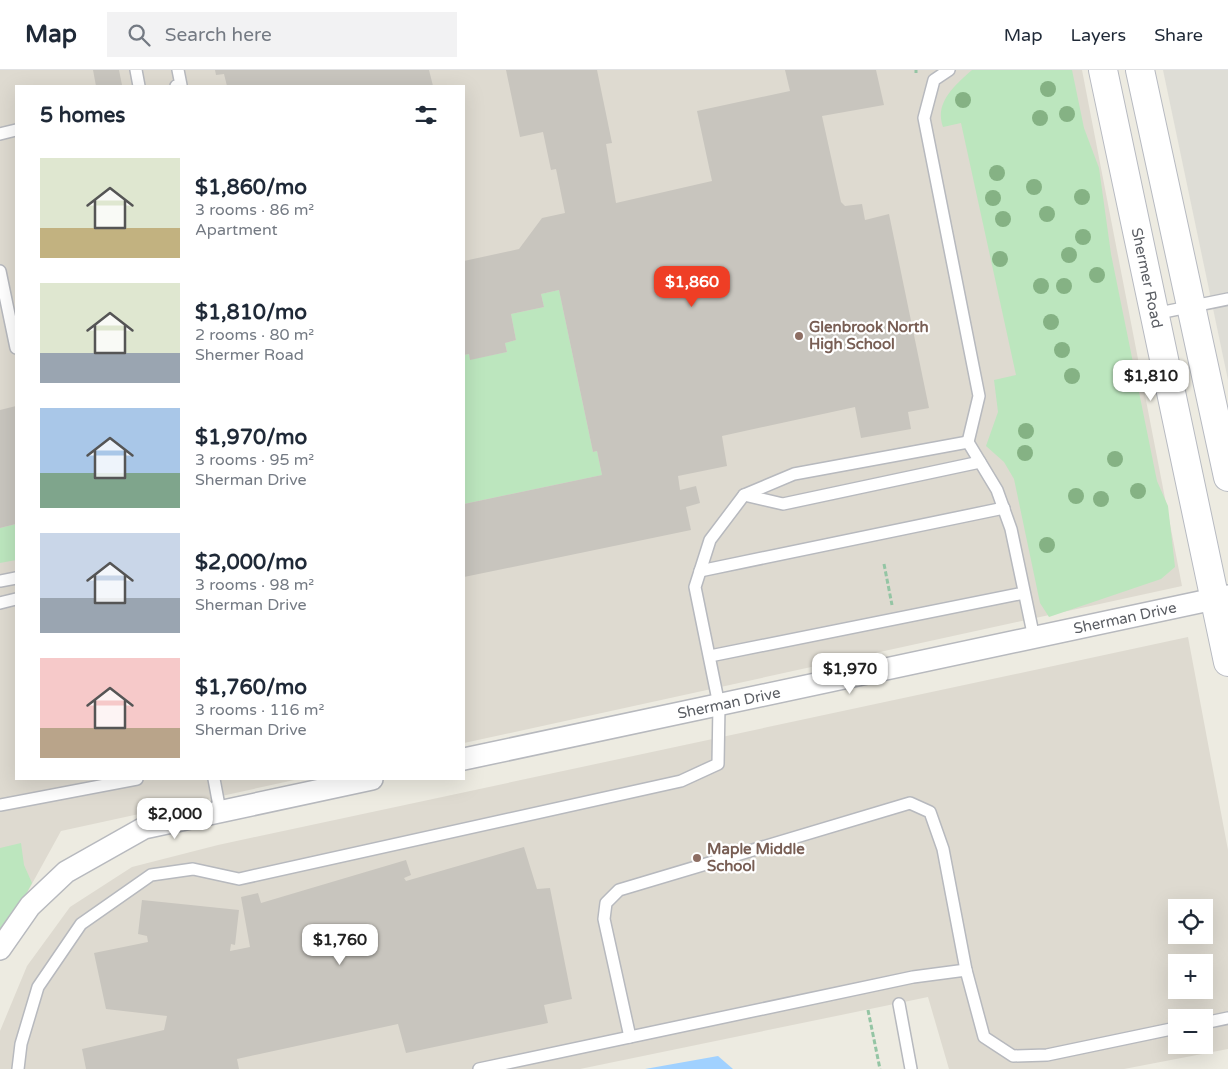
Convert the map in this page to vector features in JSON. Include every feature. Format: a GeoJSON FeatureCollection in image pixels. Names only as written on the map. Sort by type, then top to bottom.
{"type":"FeatureCollection","features":[{"type":"Feature","properties":{"kind":"main road","name":"Shermer Road"},"geometry":{"type":"LineString","coordinates":[[1103,70],[1154,314],[1221,598],[1228,662]]}},
{"type":"Feature","properties":{"kind":"main road"},"geometry":{"type":"LineString","coordinates":[[1140,70],[1228,477]]}},
{"type":"Feature","properties":{"kind":"street","name":"Sherman Drive"},"geometry":{"type":"LineString","coordinates":[[465,759],[1221,598]]}},
{"type":"Feature","properties":{"kind":"street"},"geometry":{"type":"LineString","coordinates":[[0,949],[30,906],[66,872],[144,828],[367,780]]}},
{"type":"Feature","properties":{"kind":"lane"},"geometry":{"type":"LineString","coordinates":[[136,70],[139,85]]}},
{"type":"Feature","properties":{"kind":"lane"},"geometry":{"type":"LineString","coordinates":[[178,70],[181,85]]}},
{"type":"Feature","properties":{"kind":"lane"},"geometry":{"type":"LineString","coordinates":[[949,70],[934,80],[924,118],[979,396],[968,442],[997,490],[1004,508],[1011,529],[1034,638]]}},
{"type":"Feature","properties":{"kind":"lane"},"geometry":{"type":"LineString","coordinates":[[0,134],[15,130]]}},
{"type":"Feature","properties":{"kind":"lane"},"geometry":{"type":"LineString","coordinates":[[0,271],[15,343]]}},
{"type":"Feature","properties":{"kind":"lane"},"geometry":{"type":"LineString","coordinates":[[1154,314],[1228,299]]}},
{"type":"Feature","properties":{"kind":"lane"},"geometry":{"type":"LineString","coordinates":[[18,1069],[21,1044],[38,987],[54,963],[81,924],[151,875],[193,869],[239,879],[681,781],[718,764],[719,705],[696,587],[710,540],[744,495],[794,474],[968,442]]}},
{"type":"Feature","properties":{"kind":"lane"},"geometry":{"type":"LineString","coordinates":[[744,495],[783,504],[980,462]]}},
{"type":"Feature","properties":{"kind":"lane"},"geometry":{"type":"LineString","coordinates":[[700,571],[1004,508]]}},
{"type":"Feature","properties":{"kind":"lane"},"geometry":{"type":"LineString","coordinates":[[0,581],[15,578]]}},
{"type":"Feature","properties":{"kind":"lane"},"geometry":{"type":"LineString","coordinates":[[710,656],[1024,593]]}},
{"type":"Feature","properties":{"kind":"lane"},"geometry":{"type":"LineString","coordinates":[[0,602],[15,599]]}},
{"type":"Feature","properties":{"kind":"lane"},"geometry":{"type":"LineString","coordinates":[[0,805],[131,780]]}},
{"type":"Feature","properties":{"kind":"lane"},"geometry":{"type":"LineString","coordinates":[[214,780],[220,811]]}},
{"type":"Feature","properties":{"kind":"lane"},"geometry":{"type":"LineString","coordinates":[[630,1037],[604,919],[606,903],[619,890],[910,803],[930,812],[943,849],[966,970],[984,1037],[1013,1056],[1047,1055],[1168,1030]]}},
{"type":"Feature","properties":{"kind":"lane"},"geometry":{"type":"LineString","coordinates":[[479,1069],[913,977],[966,970]]}},
{"type":"Feature","properties":{"kind":"lane"},"geometry":{"type":"LineString","coordinates":[[899,1004],[911,1069]]}},
{"type":"Feature","properties":{"kind":"lane"},"geometry":{"type":"LineString","coordinates":[[1213,1021],[1228,1018]]}},
{"type":"Feature","properties":{"kind":"path"},"geometry":{"type":"LineString","coordinates":[[884,564],[895,619]]}},
{"type":"Feature","properties":{"kind":"path"},"geometry":{"type":"LineString","coordinates":[[868,1010],[880,1069]]}},
{"type":"Feature","properties":{"kind":"shaded area","name":"Glenbrook North High School"},"geometry":{"type":"Polygon","coordinates":[[[0,70],[1082,70],[1182,586],[465,743],[465,85],[15,85],[15,780],[294,780],[61,831],[0,942],[0,70]]]}},
{"type":"Feature","properties":{"kind":"shaded area"},"geometry":{"type":"Polygon","coordinates":[[[1163,70],[1228,70],[1228,380],[1163,70]]]}},
{"type":"Feature","properties":{"kind":"shaded area","name":"Maple Middle School"},"geometry":{"type":"Polygon","coordinates":[[[1188,637],[1228,850],[1228,1049],[1213,1052],[1213,1009],[1168,1009],[1168,1054],[1202,1054],[1124,1069],[949,1069],[928,997],[580,1069],[0,1069],[0,1031],[27,966],[70,907],[132,867],[218,845],[1188,637]]]}},
{"type":"Feature","properties":{"kind":"green space"},"geometry":{"type":"Polygon","coordinates":[[[972,70],[1072,70],[1084,128],[1099,168],[1111,254],[1157,481],[1168,506],[1175,567],[1161,579],[1049,617],[1040,603],[1014,479],[1004,462],[986,446],[998,412],[994,380],[1016,375],[961,123],[943,127],[941,118],[941,110],[948,95],[972,70]]]}},
{"type":"Feature","properties":{"kind":"green space"},"geometry":{"type":"Polygon","coordinates":[[[559,290],[593,452],[597,451],[602,475],[465,504],[465,355],[469,354],[471,359],[507,352],[505,343],[516,340],[511,314],[544,307],[541,294],[559,290]]]}},
{"type":"Feature","properties":{"kind":"green space"},"geometry":{"type":"Polygon","coordinates":[[[15,524],[15,560],[0,563],[0,528],[15,524]]]}},
{"type":"Feature","properties":{"kind":"green space"},"geometry":{"type":"Polygon","coordinates":[[[21,843],[24,865],[32,883],[0,942],[0,848],[21,843]]]}},
{"type":"Feature","properties":{"kind":"water"},"geometry":{"type":"Polygon","coordinates":[[[718,1056],[733,1069],[645,1069],[718,1056]]]}},
{"type":"Feature","properties":{"kind":"building"},"geometry":{"type":"Polygon","coordinates":[[[93,70],[119,70],[122,85],[96,85],[93,70]]]}},
{"type":"Feature","properties":{"kind":"building"},"geometry":{"type":"Polygon","coordinates":[[[215,70],[429,70],[433,85],[227,85],[224,74],[216,75],[215,70]]]}},
{"type":"Feature","properties":{"kind":"building","name":"Glenbrook North High School"},"geometry":{"type":"Polygon","coordinates":[[[506,70],[597,70],[612,143],[606,144],[616,203],[712,181],[697,111],[790,91],[785,70],[876,70],[884,105],[822,116],[841,202],[845,206],[862,204],[865,220],[889,214],[929,408],[908,412],[911,429],[861,438],[855,407],[722,436],[727,466],[678,476],[680,490],[696,486],[700,503],[686,507],[691,530],[465,577],[465,504],[602,475],[597,451],[593,452],[559,290],[541,294],[544,307],[511,314],[516,340],[505,343],[507,352],[470,360],[469,354],[465,355],[465,261],[519,249],[542,218],[565,213],[556,169],[551,170],[543,132],[520,137],[506,70]]]}},
{"type":"Feature","properties":{"kind":"building"},"geometry":{"type":"Polygon","coordinates":[[[15,406],[15,524],[0,528],[0,410],[15,406]]]}},
{"type":"Feature","properties":{"kind":"building"},"geometry":{"type":"Polygon","coordinates":[[[524,847],[537,889],[550,888],[572,999],[544,1005],[548,1023],[406,1053],[398,1024],[237,1059],[239,1069],[86,1069],[82,1049],[164,1030],[167,1016],[106,1009],[94,953],[148,942],[147,936],[138,934],[142,900],[239,910],[235,945],[231,944],[230,951],[250,947],[241,897],[258,893],[261,903],[406,860],[411,875],[404,878],[406,881],[524,847]]]}},
{"type":"Feature","properties":{"kind":"place","name":"Glenbrook North High School"},"geometry":{"type":"Point","coordinates":[799,336]}},
{"type":"Feature","properties":{"kind":"place","name":"Maple Middle School"},"geometry":{"type":"Point","coordinates":[697,858]}}]}
